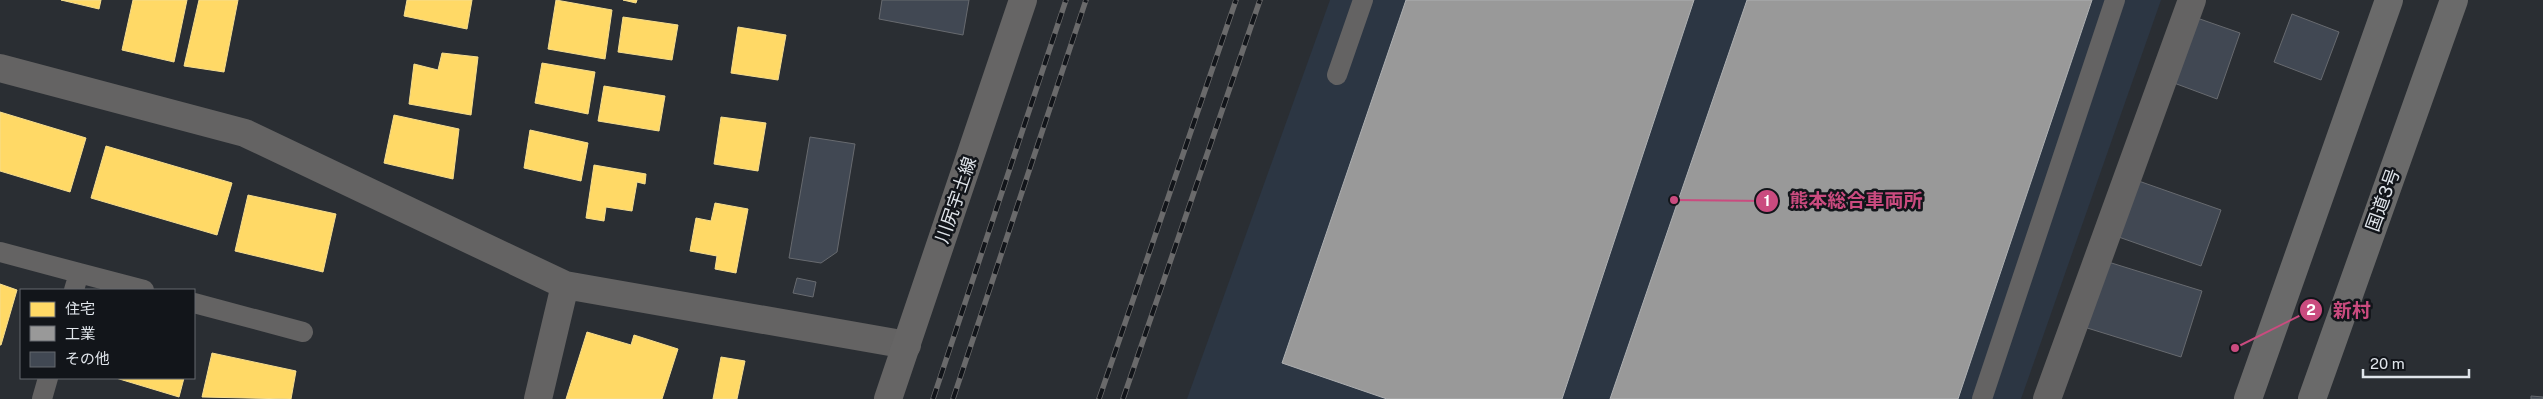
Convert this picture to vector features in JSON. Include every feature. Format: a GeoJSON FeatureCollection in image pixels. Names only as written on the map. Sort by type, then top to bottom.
{"type":"FeatureCollection","features":[{"type":"Feature","properties":{"kind":"highway"},"geometry":{"type":"LineString","coordinates":[[2248,399],[2390,0]]}},
{"type":"Feature","properties":{"kind":"highway","name":"国道3号"},"geometry":{"type":"LineString","coordinates":[[2312,399],[2454,0]]}},
{"type":"Feature","properties":{"kind":"main road","name":"川尻宇土線"},"geometry":{"type":"LineString","coordinates":[[888,399],[1023,0]]}},
{"type":"Feature","properties":{"kind":"street"},"geometry":{"type":"LineString","coordinates":[[2048,399],[2192,0]]}},
{"type":"Feature","properties":{"kind":"street"},"geometry":{"type":"LineString","coordinates":[[0,68],[245,133],[565,285],[907,345]]}},
{"type":"Feature","properties":{"kind":"street"},"geometry":{"type":"LineString","coordinates":[[538,399],[565,285]]}},
{"type":"Feature","properties":{"kind":"lane"},"geometry":{"type":"LineString","coordinates":[[1337,75],[1362,0]]}},
{"type":"Feature","properties":{"kind":"lane"},"geometry":{"type":"LineString","coordinates":[[1982,399],[2115,0]]}},
{"type":"Feature","properties":{"kind":"lane"},"geometry":{"type":"LineString","coordinates":[[0,252],[76,282],[136,289]]}},
{"type":"Feature","properties":{"kind":"lane"},"geometry":{"type":"LineString","coordinates":[[195,303],[303,332]]}},
{"type":"Feature","properties":{"kind":"lane"},"geometry":{"type":"LineString","coordinates":[[42,399],[48,379]]}},
{"type":"Feature","properties":{"kind":"shaded area"},"geometry":{"type":"Polygon","coordinates":[[[1330,0],[2161,0],[2021,399],[1187,399],[1330,0]]]}},
{"type":"Feature","properties":{"kind":"building: 住宅"},"geometry":{"type":"Polygon","coordinates":[[[61,0],[101,0],[99,9],[61,0]]]}},
{"type":"Feature","properties":{"kind":"building: 住宅"},"geometry":{"type":"Polygon","coordinates":[[[133,0],[187,0],[174,62],[122,50],[133,0]]]}},
{"type":"Feature","properties":{"kind":"building: 住宅"},"geometry":{"type":"Polygon","coordinates":[[[199,0],[238,0],[224,72],[184,66],[199,0]]]}},
{"type":"Feature","properties":{"kind":"building: 住宅"},"geometry":{"type":"Polygon","coordinates":[[[407,0],[472,0],[467,29],[404,16],[407,0]]]}},
{"type":"Feature","properties":{"kind":"building: 住宅"},"geometry":{"type":"Polygon","coordinates":[[[556,0],[612,10],[605,59],[548,49],[556,0]]]}},
{"type":"Feature","properties":{"kind":"building: 住宅"},"geometry":{"type":"Polygon","coordinates":[[[623,0],[637,0],[636,3],[623,0]]]}},
{"type":"Feature","properties":{"kind":"building: 住宅"},"geometry":{"type":"Polygon","coordinates":[[[623,17],[678,25],[672,60],[618,52],[623,17]]]}},
{"type":"Feature","properties":{"kind":"building: 住宅"},"geometry":{"type":"Polygon","coordinates":[[[738,27],[786,35],[778,80],[731,73],[738,27]]]}},
{"type":"Feature","properties":{"kind":"building: 住宅"},"geometry":{"type":"Polygon","coordinates":[[[442,53],[478,57],[471,115],[409,104],[414,64],[438,70],[442,53]]]}},
{"type":"Feature","properties":{"kind":"building: 住宅"},"geometry":{"type":"Polygon","coordinates":[[[542,63],[595,72],[588,114],[535,103],[542,63]]]}},
{"type":"Feature","properties":{"kind":"building: 住宅"},"geometry":{"type":"Polygon","coordinates":[[[604,86],[665,96],[659,131],[598,121],[604,86]]]}},
{"type":"Feature","properties":{"kind":"building: 住宅"},"geometry":{"type":"Polygon","coordinates":[[[0,112],[86,138],[70,192],[0,171],[0,112]]]}},
{"type":"Feature","properties":{"kind":"building: 住宅"},"geometry":{"type":"Polygon","coordinates":[[[394,115],[459,129],[453,179],[384,163],[394,115]]]}},
{"type":"Feature","properties":{"kind":"building: 住宅"},"geometry":{"type":"Polygon","coordinates":[[[721,117],[766,123],[758,171],[714,164],[721,117]]]}},
{"type":"Feature","properties":{"kind":"building: 住宅"},"geometry":{"type":"Polygon","coordinates":[[[530,130],[588,143],[581,181],[524,168],[530,130]]]}},
{"type":"Feature","properties":{"kind":"building: 住宅"},"geometry":{"type":"Polygon","coordinates":[[[106,146],[232,183],[217,235],[91,198],[106,146]]]}},
{"type":"Feature","properties":{"kind":"building: 住宅"},"geometry":{"type":"Polygon","coordinates":[[[594,165],[646,174],[645,184],[637,182],[632,211],[606,207],[604,221],[586,218],[594,165]]]}},
{"type":"Feature","properties":{"kind":"building: 住宅"},"geometry":{"type":"Polygon","coordinates":[[[248,195],[336,214],[323,272],[235,251],[248,195]]]}},
{"type":"Feature","properties":{"kind":"building: 住宅"},"geometry":{"type":"Polygon","coordinates":[[[715,203],[748,209],[736,273],[715,269],[717,256],[690,251],[696,218],[711,221],[715,203]]]}},
{"type":"Feature","properties":{"kind":"building: 住宅"},"geometry":{"type":"Polygon","coordinates":[[[0,284],[17,290],[1,345],[0,345],[0,284]]]}},
{"type":"Feature","properties":{"kind":"building: 住宅"},"geometry":{"type":"Polygon","coordinates":[[[587,332],[631,345],[634,335],[678,349],[662,399],[566,399],[587,332]]]}},
{"type":"Feature","properties":{"kind":"building: 住宅"},"geometry":{"type":"Polygon","coordinates":[[[212,353],[296,371],[291,399],[202,397],[212,353]]]}},
{"type":"Feature","properties":{"kind":"building: 住宅"},"geometry":{"type":"Polygon","coordinates":[[[721,357],[745,361],[737,399],[713,399],[721,357]]]}},
{"type":"Feature","properties":{"kind":"building: 住宅"},"geometry":{"type":"Polygon","coordinates":[[[119,379],[184,379],[179,397],[119,379]]]}},
{"type":"Feature","properties":{"kind":"building: 工業"},"geometry":{"type":"Polygon","coordinates":[[[1406,0],[1694,0],[1562,399],[1387,399],[1282,363],[1406,0]]]}},
{"type":"Feature","properties":{"kind":"building: 工業"},"geometry":{"type":"Polygon","coordinates":[[[1747,0],[2092,0],[1958,399],[1610,399],[1747,0]]]}},
{"type":"Feature","properties":{"kind":"building: その他"},"geometry":{"type":"Polygon","coordinates":[[[882,0],[969,0],[963,35],[879,19],[882,0]]]}},
{"type":"Feature","properties":{"kind":"building: その他"},"geometry":{"type":"Polygon","coordinates":[[[2292,14],[2339,32],[2321,80],[2274,62],[2292,14]]]}},
{"type":"Feature","properties":{"kind":"building: その他"},"geometry":{"type":"Polygon","coordinates":[[[2197,18],[2240,33],[2217,99],[2174,83],[2197,18]]]}},
{"type":"Feature","properties":{"kind":"building: その他"},"geometry":{"type":"Polygon","coordinates":[[[810,137],[855,144],[837,252],[821,263],[789,258],[810,137]]]}},
{"type":"Feature","properties":{"kind":"building: その他"},"geometry":{"type":"Polygon","coordinates":[[[2133,179],[2221,210],[2201,266],[2113,235],[2133,179]]]}},
{"type":"Feature","properties":{"kind":"building: その他"},"geometry":{"type":"Polygon","coordinates":[[[2105,261],[2202,291],[2181,357],[2084,327],[2105,261]]]}},
{"type":"Feature","properties":{"kind":"building: その他"},"geometry":{"type":"Polygon","coordinates":[[[797,278],[816,282],[813,297],[793,293],[797,278]]]}},
{"type":"Feature","properties":{"kind":"building: その他"},"geometry":{"type":"Polygon","coordinates":[[[2531,396],[2543,397],[2543,399],[2531,399],[2531,396]]]}},
{"type":"Feature","properties":{"kind":"railway"},"geometry":{"type":"LineString","coordinates":[[933,399],[1066,0]]}},
{"type":"Feature","properties":{"kind":"railway"},"geometry":{"type":"LineString","coordinates":[[953,399],[1086,0]]}},
{"type":"Feature","properties":{"kind":"railway"},"geometry":{"type":"LineString","coordinates":[[1099,399],[1236,0]]}},
{"type":"Feature","properties":{"kind":"railway"},"geometry":{"type":"LineString","coordinates":[[1123,399],[1260,0]]}},
{"type":"Feature","properties":{"kind":"place","name":"熊本総合車両所"},"geometry":{"type":"Point","coordinates":[1674,200]}},
{"type":"Feature","properties":{"kind":"place","name":"新村"},"geometry":{"type":"Point","coordinates":[2235,348]}}]}
